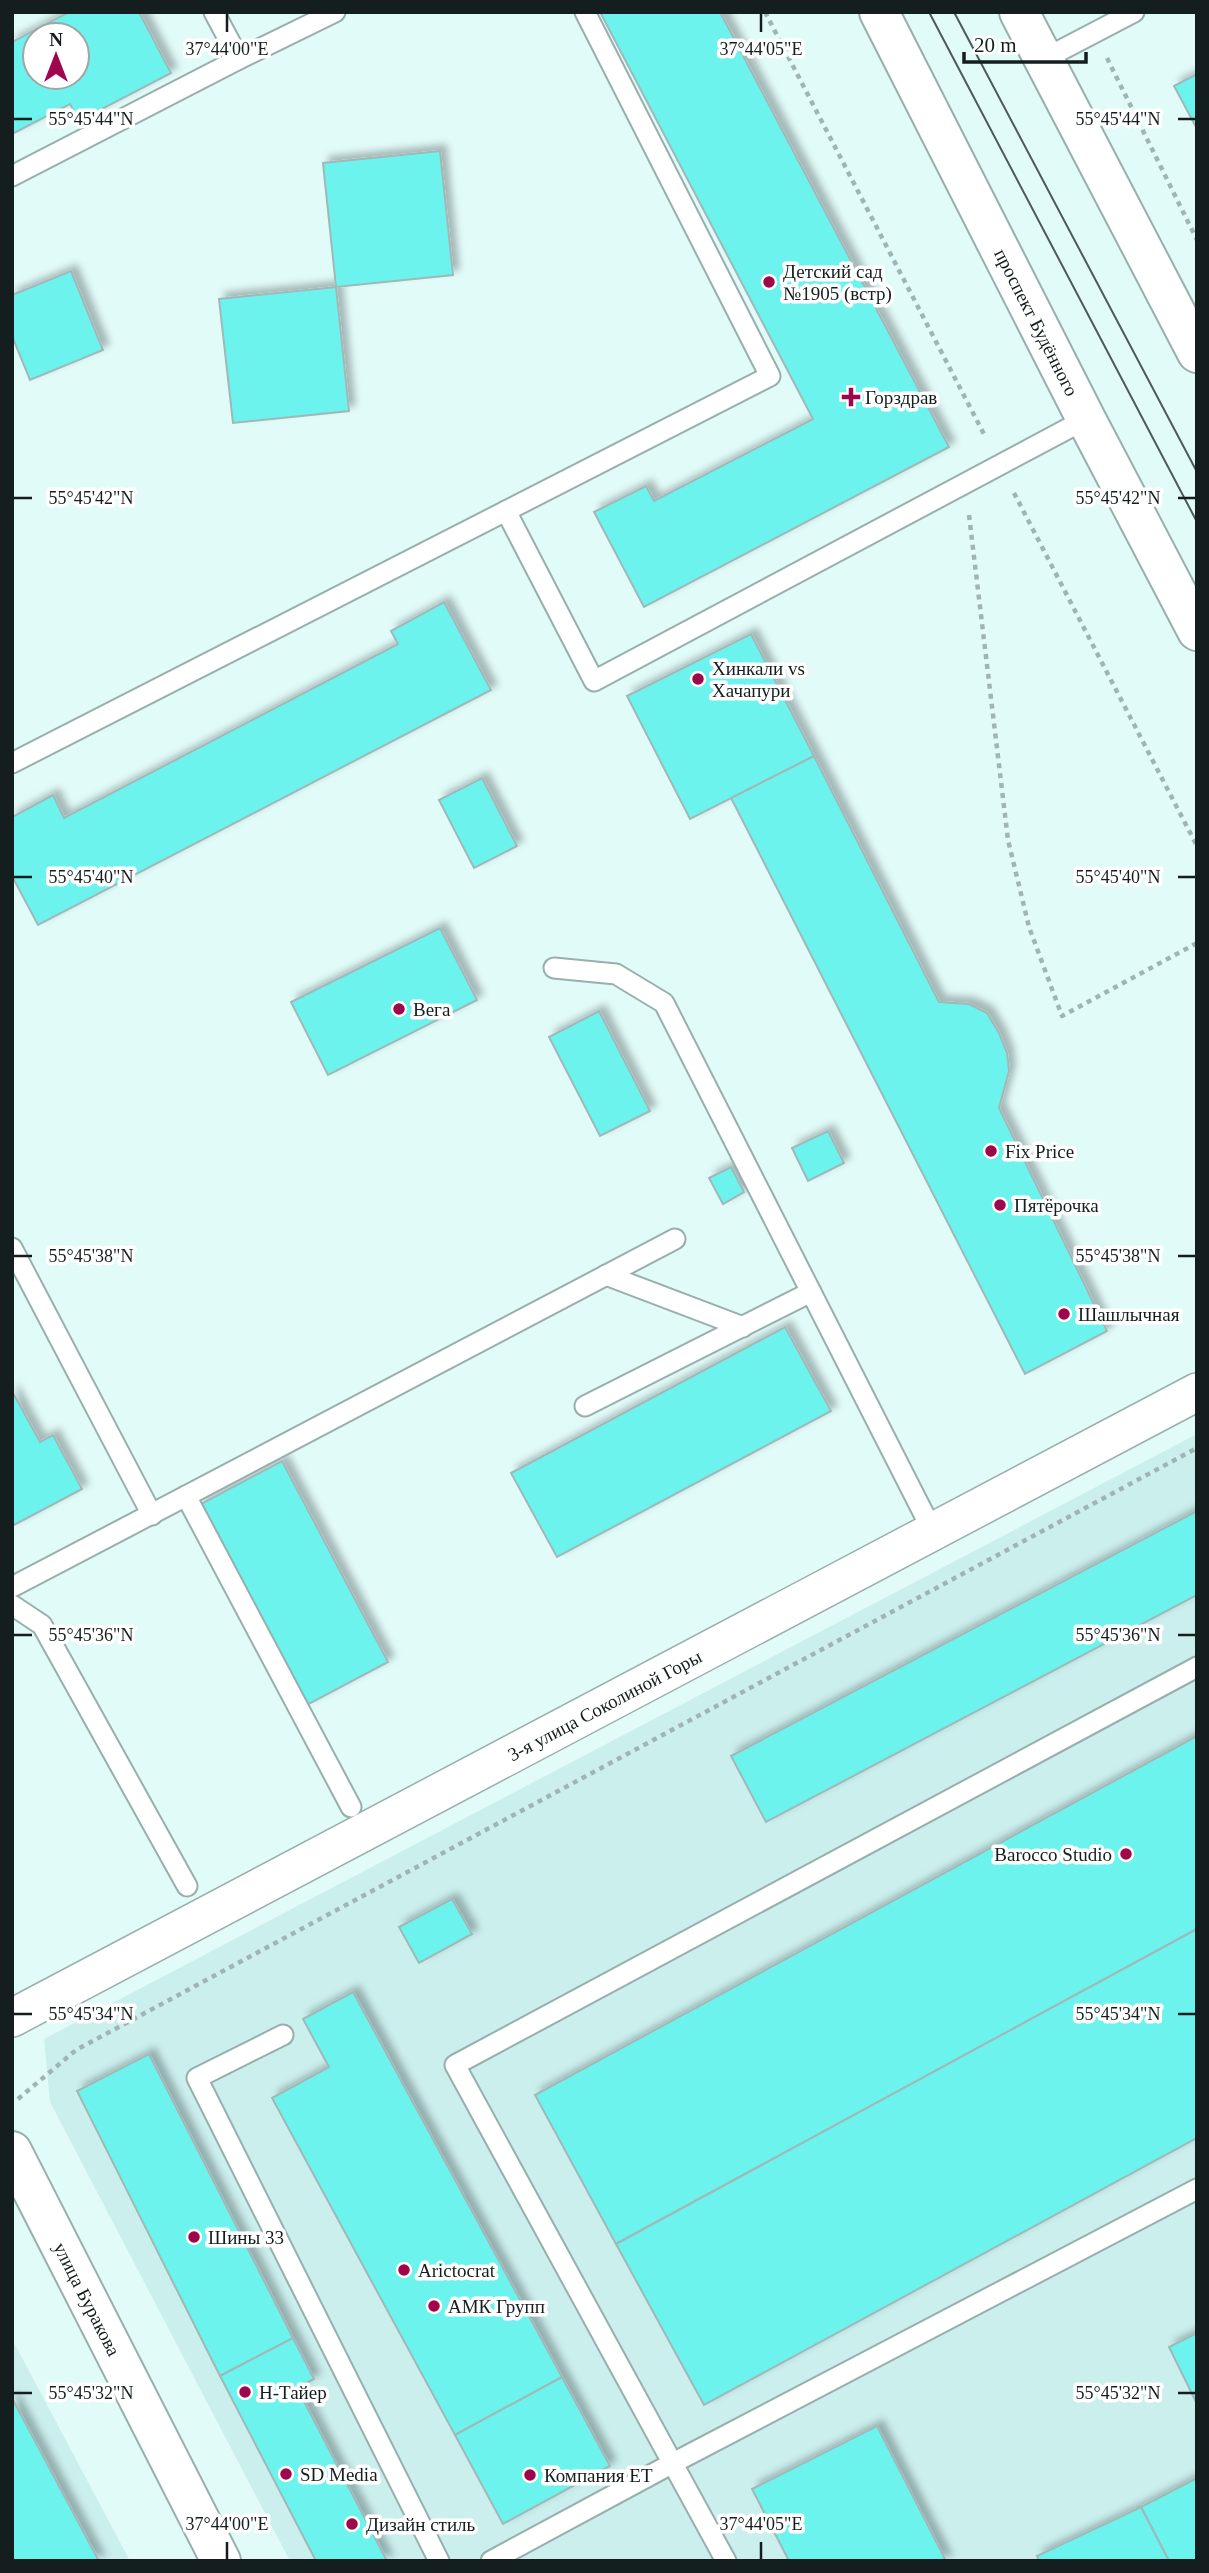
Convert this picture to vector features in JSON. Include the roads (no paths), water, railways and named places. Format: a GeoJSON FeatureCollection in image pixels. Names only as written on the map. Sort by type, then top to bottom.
{"type":"FeatureCollection","features":[{"type":"Feature","properties":{"kind":"main road","name":"проспект Будённого"},"geometry":{"type":"LineString","coordinates":[[879,12],[1197,631]]}},
{"type":"Feature","properties":{"kind":"main road"},"geometry":{"type":"LineString","coordinates":[[1019,12],[1197,353]]}},
{"type":"Feature","properties":{"kind":"main road","name":"улица Буракова"},"geometry":{"type":"LineString","coordinates":[[12,2151],[221,2561]]}},
{"type":"Feature","properties":{"kind":"street","name":"3-я улица Соколиной Горы"},"geometry":{"type":"LineString","coordinates":[[12,2018],[1197,1392]]}},
{"type":"Feature","properties":{"kind":"lane"},"geometry":{"type":"LineString","coordinates":[[214,12],[239,59]]}},
{"type":"Feature","properties":{"kind":"lane"},"geometry":{"type":"LineString","coordinates":[[12,176],[335,12]]}},
{"type":"Feature","properties":{"kind":"lane"},"geometry":{"type":"LineString","coordinates":[[12,763],[770,376],[585,12]]}},
{"type":"Feature","properties":{"kind":"lane"},"geometry":{"type":"LineString","coordinates":[[1044,59],[1133,12]]}},
{"type":"Feature","properties":{"kind":"lane"},"geometry":{"type":"LineString","coordinates":[[506,512],[594,681],[1086,419]]}},
{"type":"Feature","properties":{"kind":"lane"},"geometry":{"type":"LineString","coordinates":[[554,968],[616,974],[664,1003],[933,1532]]}},
{"type":"Feature","properties":{"kind":"lane"},"geometry":{"type":"LineString","coordinates":[[12,1587],[675,1239]]}},
{"type":"Feature","properties":{"kind":"lane"},"geometry":{"type":"LineString","coordinates":[[12,1248],[152,1515]]}},
{"type":"Feature","properties":{"kind":"lane"},"geometry":{"type":"LineString","coordinates":[[606,1275],[743,1326]]}},
{"type":"Feature","properties":{"kind":"lane"},"geometry":{"type":"LineString","coordinates":[[585,1406],[811,1292]]}},
{"type":"Feature","properties":{"kind":"lane"},"geometry":{"type":"LineString","coordinates":[[186,1496],[351,1807]]}},
{"type":"Feature","properties":{"kind":"lane"},"geometry":{"type":"LineString","coordinates":[[12,1605],[42,1625],[187,1886]]}},
{"type":"Feature","properties":{"kind":"lane"},"geometry":{"type":"LineString","coordinates":[[726,2561],[455,2064],[1197,1667]]}},
{"type":"Feature","properties":{"kind":"lane"},"geometry":{"type":"LineString","coordinates":[[282,2035],[197,2078],[439,2561]]}},
{"type":"Feature","properties":{"kind":"lane"},"geometry":{"type":"LineString","coordinates":[[491,2561],[1197,2189]]}},
{"type":"Feature","properties":{"kind":"tram line"},"geometry":{"type":"LineString","coordinates":[[929,12],[1197,522]]}},
{"type":"Feature","properties":{"kind":"tram line"},"geometry":{"type":"LineString","coordinates":[[954,12],[1197,472]]}},
{"type":"Feature","properties":{"kind":"place","name":"Детский сад №1905 (встр)"},"geometry":{"type":"Point","coordinates":[769,282]}},
{"type":"Feature","properties":{"kind":"place","name":"Горздрав"},"geometry":{"type":"Point","coordinates":[851,397]}},
{"type":"Feature","properties":{"kind":"place","name":"Хинкали vs Хачапури"},"geometry":{"type":"Point","coordinates":[698,679]}},
{"type":"Feature","properties":{"kind":"place","name":"Вега"},"geometry":{"type":"Point","coordinates":[399,1009]}},
{"type":"Feature","properties":{"kind":"place","name":"Fix Price"},"geometry":{"type":"Point","coordinates":[991,1151]}},
{"type":"Feature","properties":{"kind":"place","name":"Пятёрочка"},"geometry":{"type":"Point","coordinates":[1000,1205]}},
{"type":"Feature","properties":{"kind":"place","name":"Шашлычная"},"geometry":{"type":"Point","coordinates":[1064,1314]}},
{"type":"Feature","properties":{"kind":"place","name":"Barocco Studio"},"geometry":{"type":"Point","coordinates":[1126,1854]}},
{"type":"Feature","properties":{"kind":"place","name":"Шины 33"},"geometry":{"type":"Point","coordinates":[194,2237]}},
{"type":"Feature","properties":{"kind":"place","name":"Arictocrat"},"geometry":{"type":"Point","coordinates":[404,2270]}},
{"type":"Feature","properties":{"kind":"place","name":"АМК Групп"},"geometry":{"type":"Point","coordinates":[434,2306]}},
{"type":"Feature","properties":{"kind":"place","name":"Н-Тайер"},"geometry":{"type":"Point","coordinates":[245,2392]}},
{"type":"Feature","properties":{"kind":"place","name":"SD Media"},"geometry":{"type":"Point","coordinates":[286,2474]}},
{"type":"Feature","properties":{"kind":"place","name":"Компания ЕТ"},"geometry":{"type":"Point","coordinates":[530,2475]}},
{"type":"Feature","properties":{"kind":"place","name":"Дизайн стиль"},"geometry":{"type":"Point","coordinates":[352,2524]}}]}
